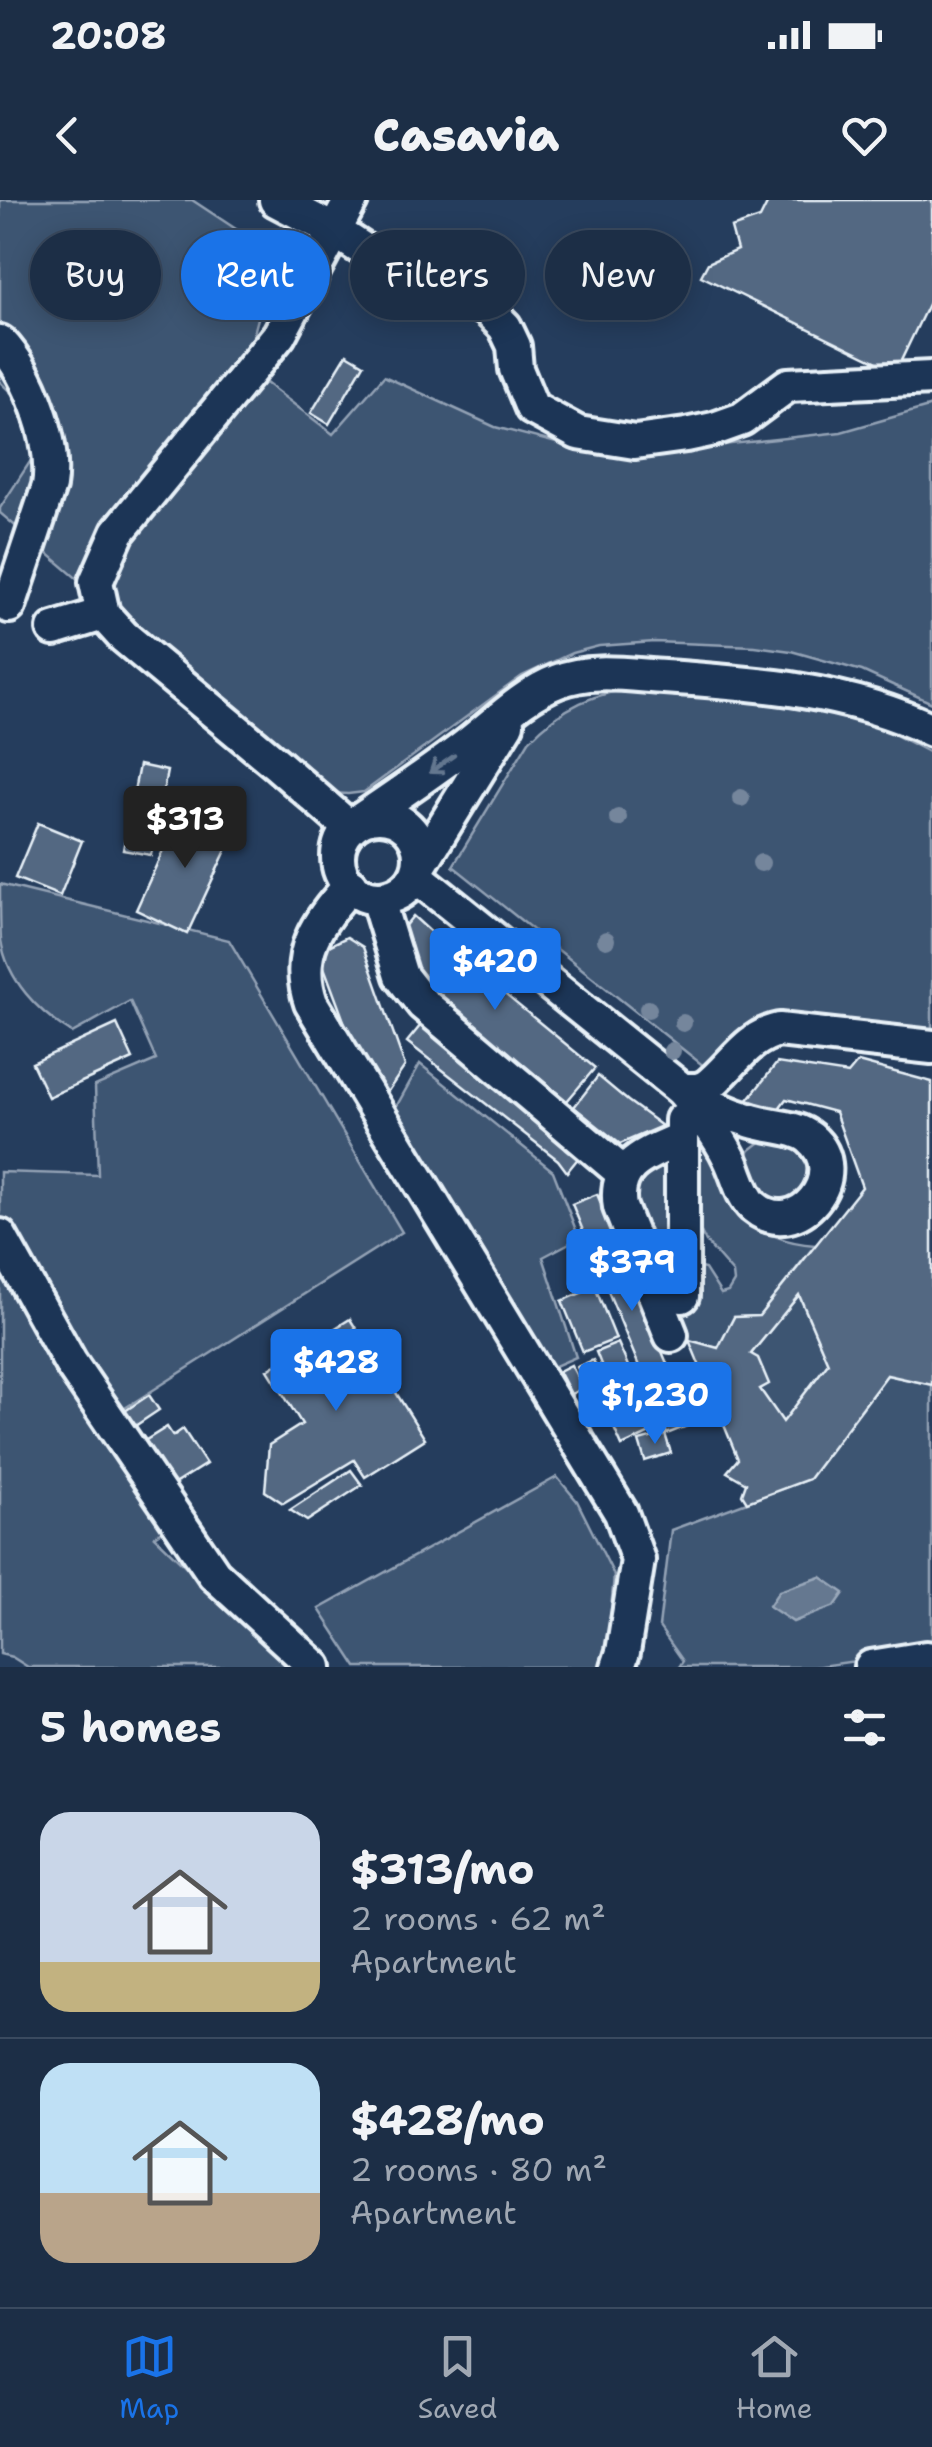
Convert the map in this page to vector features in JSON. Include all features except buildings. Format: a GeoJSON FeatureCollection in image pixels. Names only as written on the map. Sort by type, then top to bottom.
{"type":"FeatureCollection","features":[{"type":"Feature","properties":{"kind":"street"},"geometry":{"type":"LineString","coordinates":[[276,200],[335,231],[402,275],[487,310],[505,327],[514,346],[516,369],[532,408],[578,433],[636,442],[652,440],[714,430],[742,419],[788,385],[932,378]]}},
{"type":"Feature","properties":{"kind":"street"},"geometry":{"type":"LineString","coordinates":[[351,200],[279,335],[118,532],[96,582],[103,614],[123,636],[354,824]]}},
{"type":"Feature","properties":{"kind":"street"},"geometry":{"type":"LineString","coordinates":[[0,342],[9,351],[36,404],[51,474],[8,606]]}},
{"type":"Feature","properties":{"kind":"street"},"geometry":{"type":"LineString","coordinates":[[54,629],[103,614]]}},
{"type":"Feature","properties":{"kind":"street"},"geometry":{"type":"LineString","coordinates":[[624,1174],[422,1004],[401,976],[364,891],[341,871],[338,860],[343,837],[354,824],[519,705],[548,686],[573,676],[636,675],[820,694],[884,710],[932,730]]}},
{"type":"Feature","properties":{"kind":"street"},"geometry":{"type":"LineString","coordinates":[[519,705],[418,870],[400,892],[364,891],[318,927],[306,952],[303,976],[311,1003],[620,1513],[638,1560],[618,1667]]}},
{"type":"Feature","properties":{"kind":"street"},"geometry":{"type":"LineString","coordinates":[[354,824],[381,816],[403,824],[418,842],[418,870]]}},
{"type":"Feature","properties":{"kind":"street"},"geometry":{"type":"LineString","coordinates":[[418,870],[682,1090],[718,1138],[742,1190],[756,1208],[776,1217],[787,1216],[797,1214],[814,1200],[821,1191],[826,1168],[824,1156],[810,1137],[799,1130],[774,1128],[735,1116],[682,1090]]}},
{"type":"Feature","properties":{"kind":"street"},"geometry":{"type":"LineString","coordinates":[[682,1090],[706,1087],[750,1042],[779,1030],[932,1047]]}},
{"type":"Feature","properties":{"kind":"street"},"geometry":{"type":"LineString","coordinates":[[682,1090],[682,1296]]}},
{"type":"Feature","properties":{"kind":"street"},"geometry":{"type":"LineString","coordinates":[[671,1335],[620,1207],[619,1188],[624,1174],[638,1159],[682,1138]]}},
{"type":"Feature","properties":{"kind":"street"},"geometry":{"type":"LineString","coordinates":[[0,1236],[70,1362],[214,1574],[315,1667]]}},
{"type":"Feature","properties":{"kind":"street"},"geometry":{"type":"LineString","coordinates":[[871,1667],[932,1659]]}},
{"type":"Feature","properties":{"kind":"shaded area"},"geometry":{"type":"Polygon","coordinates":[[[0,200],[192,200],[237,230],[181,230],[181,320],[258,320],[245,367],[333,434],[384,376],[495,427],[610,457],[841,432],[932,406],[932,703],[862,671],[791,651],[654,642],[599,646],[572,653],[522,676],[364,792],[332,793],[0,513],[50,431],[0,382],[0,200]]]}},
{"type":"Feature","properties":{"kind":"shaded area"},"geometry":{"type":"Polygon","coordinates":[[[642,688],[812,707],[872,723],[932,754],[932,1034],[752,1020],[710,1071],[453,866],[529,741],[541,729],[594,697],[642,688]]]}},
{"type":"Feature","properties":{"kind":"shaded area"},"geometry":{"type":"Polygon","coordinates":[[[0,884],[229,940],[402,1232],[117,1413],[186,1516],[154,1536],[290,1667],[28,1667],[0,1654],[0,1172],[98,1175],[95,1086],[156,1060],[130,1001],[72,1033],[26,994],[4,955],[0,884]]]}},
{"type":"Feature","properties":{"kind":"shaded area"},"geometry":{"type":"Polygon","coordinates":[[[420,1064],[553,1171],[579,1238],[543,1257],[576,1357],[553,1367],[395,1109],[420,1064]]]}},
{"type":"Feature","properties":{"kind":"shaded area"},"geometry":{"type":"Polygon","coordinates":[[[694,1125],[744,1216],[777,1237],[815,1245],[759,1316],[734,1317],[718,1348],[677,1339],[631,1188],[656,1164],[670,1166],[681,1306],[685,1312],[696,1267],[705,1269],[721,1294],[728,1292],[734,1282],[733,1273],[706,1242],[691,1212],[694,1125]]]}},
{"type":"Feature","properties":{"kind":"shaded area"},"geometry":{"type":"Polygon","coordinates":[[[767,1137],[807,1149],[812,1180],[790,1203],[759,1198],[745,1160],[750,1150],[767,1137]]]}},
{"type":"Feature","properties":{"kind":"shaded area"},"geometry":{"type":"Polygon","coordinates":[[[799,1295],[828,1363],[783,1422],[760,1389],[768,1384],[758,1359],[751,1354],[799,1295]]]}},
{"type":"Feature","properties":{"kind":"shaded area"},"geometry":{"type":"Polygon","coordinates":[[[887,1375],[932,1385],[932,1650],[814,1667],[679,1667],[683,1661],[659,1627],[671,1530],[809,1479],[887,1375]]]}},
{"type":"Feature","properties":{"kind":"shaded area"},"geometry":{"type":"Polygon","coordinates":[[[557,1477],[577,1501],[614,1575],[610,1622],[600,1667],[357,1667],[319,1609],[557,1477]]]}},
{"type":"Feature","properties":{"kind":"shaded area"},"geometry":{"type":"Polygon","coordinates":[[[821,1577],[844,1593],[835,1606],[793,1622],[769,1606],[779,1591],[821,1577]]]}}]}
